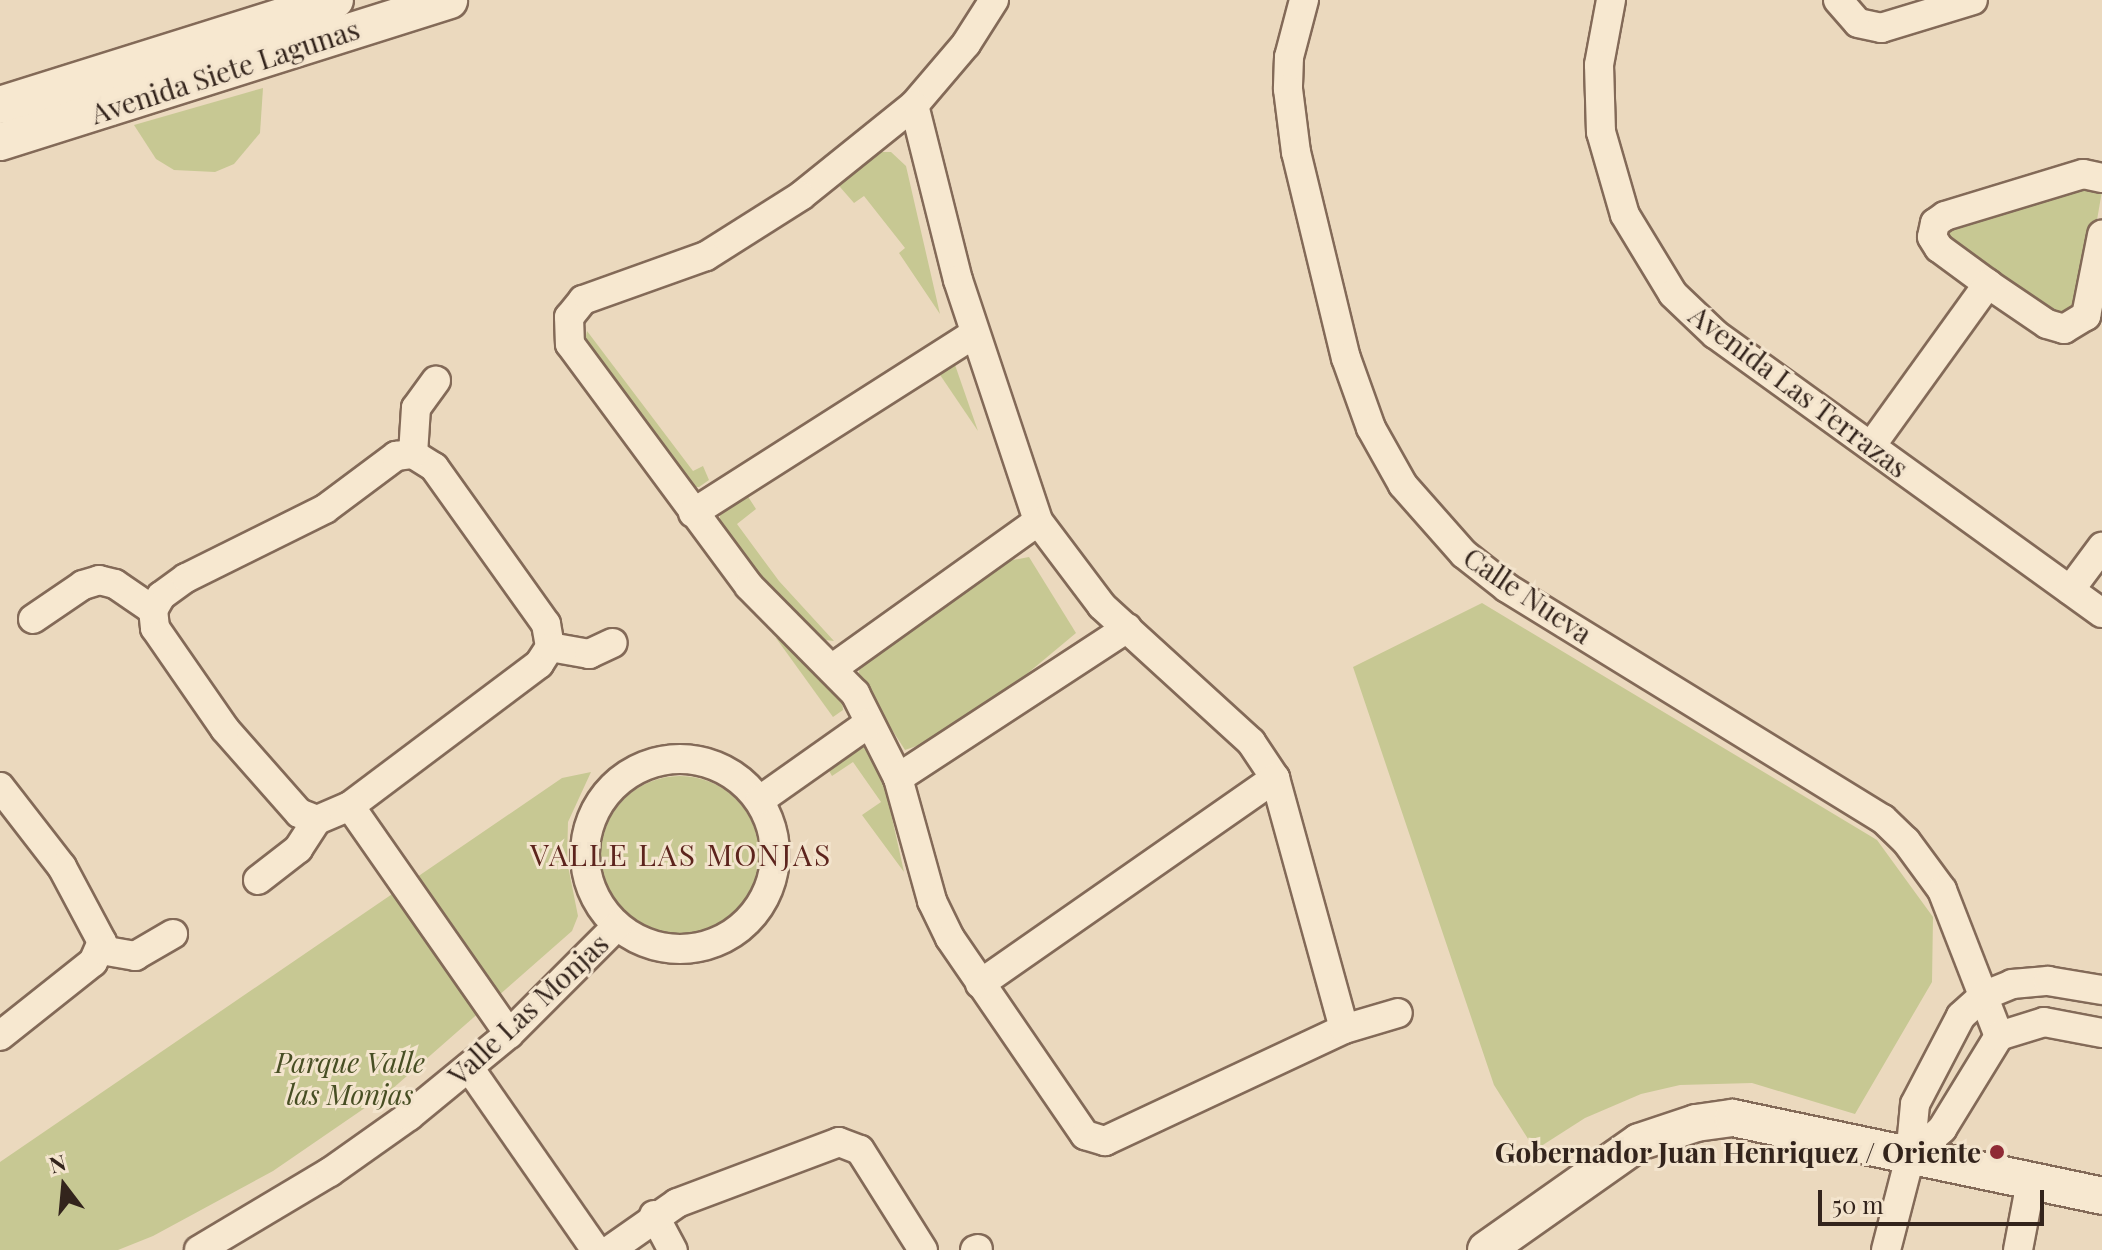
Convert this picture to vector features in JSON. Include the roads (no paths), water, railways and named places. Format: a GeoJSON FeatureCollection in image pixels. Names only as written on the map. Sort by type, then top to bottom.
{"type":"FeatureCollection","features":[{"type":"Feature","properties":{"kind":"street","name":"Avenida Siete Lagunas"},"geometry":{"type":"LineString","coordinates":[[0,105],[335,0]]}},
{"type":"Feature","properties":{"kind":"street","name":"Avenida Siete Lagunas"},"geometry":{"type":"LineString","coordinates":[[0,142],[449,0]]}},
{"type":"Feature","properties":{"kind":"street"},"geometry":{"type":"LineString","coordinates":[[994,0],[958,54],[914,105],[760,227],[677,269],[583,300],[569,317],[570,344],[749,586],[855,693],[898,778],[932,901],[980,984],[1079,1128],[1098,1140],[1344,1029],[1398,1013]]}},
{"type":"Feature","properties":{"kind":"street","name":"Calle Nueva"},"geometry":{"type":"LineString","coordinates":[[1304,0],[1289,57],[1288,89],[1296,152],[1346,358],[1371,428],[1403,485],[1464,554],[1507,588],[1883,819],[1906,841],[1942,890],[1999,1036]]}},
{"type":"Feature","properties":{"kind":"street","name":"Avenida Las Terrazas"},"geometry":{"type":"LineString","coordinates":[[1611,0],[1599,65],[1601,132],[1615,189],[1638,244],[1693,315],[2102,613]]}},
{"type":"Feature","properties":{"kind":"street"},"geometry":{"type":"LineString","coordinates":[[1838,0],[1858,23],[1881,28],[1973,0]]}},
{"type":"Feature","properties":{"kind":"street"},"geometry":{"type":"LineString","coordinates":[[914,105],[974,334],[1038,521],[1079,581],[1251,742],[1275,778],[1344,1029]]}},
{"type":"Feature","properties":{"kind":"street"},"geometry":{"type":"LineString","coordinates":[[2102,178],[2083,174],[1939,218],[1932,230],[1935,243],[1988,284],[2055,328],[2072,327],[2089,307],[2102,235]]}},
{"type":"Feature","properties":{"kind":"street"},"geometry":{"type":"LineString","coordinates":[[1871,446],[1988,284]]}},
{"type":"Feature","properties":{"kind":"street"},"geometry":{"type":"LineString","coordinates":[[693,513],[974,334]]}},
{"type":"Feature","properties":{"kind":"street"},"geometry":{"type":"LineString","coordinates":[[413,454],[416,408],[436,380]]}},
{"type":"Feature","properties":{"kind":"street"},"geometry":{"type":"LineString","coordinates":[[258,880],[298,849],[317,820],[350,806],[539,664],[550,647],[546,624],[434,467],[413,454],[396,456],[325,509],[186,578],[161,596],[153,610],[155,628],[225,729],[299,813],[317,820]]}},
{"type":"Feature","properties":{"kind":"street"},"geometry":{"type":"LineString","coordinates":[[833,668],[1038,521]]}},
{"type":"Feature","properties":{"kind":"street"},"geometry":{"type":"LineString","coordinates":[[2070,590],[2102,547]]}},
{"type":"Feature","properties":{"kind":"street"},"geometry":{"type":"LineString","coordinates":[[33,619],[83,585],[99,580],[115,584],[153,610]]}},
{"type":"Feature","properties":{"kind":"street"},"geometry":{"type":"LineString","coordinates":[[898,778],[1127,628]]}},
{"type":"Feature","properties":{"kind":"street"},"geometry":{"type":"LineString","coordinates":[[550,647],[589,654],[613,643]]}},
{"type":"Feature","properties":{"kind":"street"},"geometry":{"type":"LineString","coordinates":[[760,800],[869,723]]}},
{"type":"Feature","properties":{"kind":"street","name":"Valle Las Monjas"},"geometry":{"type":"LineString","coordinates":[[679,759],[716,765],[760,800],[770,820],[776,862],[763,902],[751,919],[716,943],[696,949],[653,946],[617,926],[594,896],[585,858],[591,821],[611,789],[642,767],[679,759]]}},
{"type":"Feature","properties":{"kind":"street"},"geometry":{"type":"LineString","coordinates":[[980,984],[1275,778]]}},
{"type":"Feature","properties":{"kind":"street"},"geometry":{"type":"LineString","coordinates":[[0,787],[62,867],[99,934],[101,950],[93,962],[0,1036]]}},
{"type":"Feature","properties":{"kind":"street"},"geometry":{"type":"LineString","coordinates":[[350,806],[509,1034]]}},
{"type":"Feature","properties":{"kind":"street","name":"Valle Las Monjas"},"geometry":{"type":"LineString","coordinates":[[199,1250],[330,1172],[470,1069],[617,926]]}},
{"type":"Feature","properties":{"kind":"street"},"geometry":{"type":"LineString","coordinates":[[101,950],[135,956],[173,934]]}},
{"type":"Feature","properties":{"kind":"street"},"geometry":{"type":"LineString","coordinates":[[1886,1250],[1910,1157],[1915,1104],[1954,1026],[1983,996],[2032,980],[2102,990]]}},
{"type":"Feature","properties":{"kind":"street"},"geometry":{"type":"LineString","coordinates":[[1910,1157],[1942,1129],[1999,1036],[2044,1022],[2102,1033]]}},
{"type":"Feature","properties":{"kind":"street"},"geometry":{"type":"LineString","coordinates":[[470,1069],[596,1250]]}},
{"type":"Feature","properties":{"kind":"street"},"geometry":{"type":"LineString","coordinates":[[1486,1250],[1639,1142],[1696,1123],[1733,1118],[1773,1123],[1910,1157],[2102,1196]]}},
{"type":"Feature","properties":{"kind":"street"},"geometry":{"type":"LineString","coordinates":[[610,1250],[654,1215],[830,1144],[848,1142],[864,1155],[923,1250]]}},
{"type":"Feature","properties":{"kind":"street"},"geometry":{"type":"LineString","coordinates":[[2018,1250],[2031,1182]]}},
{"type":"Feature","properties":{"kind":"street"},"geometry":{"type":"LineString","coordinates":[[654,1215],[673,1250]]}},
{"type":"Feature","properties":{"kind":"place","name":"Gobernador Juan Henriquez / Oriente"},"geometry":{"type":"Point","coordinates":[1997,1152]}},
{"type":"Feature","properties":{"kind":"district","name":"VALLE LAS MONJAS"},"geometry":{"type":"Point","coordinates":[681,854]}},
{"type":"Feature","properties":{"kind":"park label","name":"Parque Valle las Monjas"},"geometry":{"type":"Point","coordinates":[350,1078]}}]}
